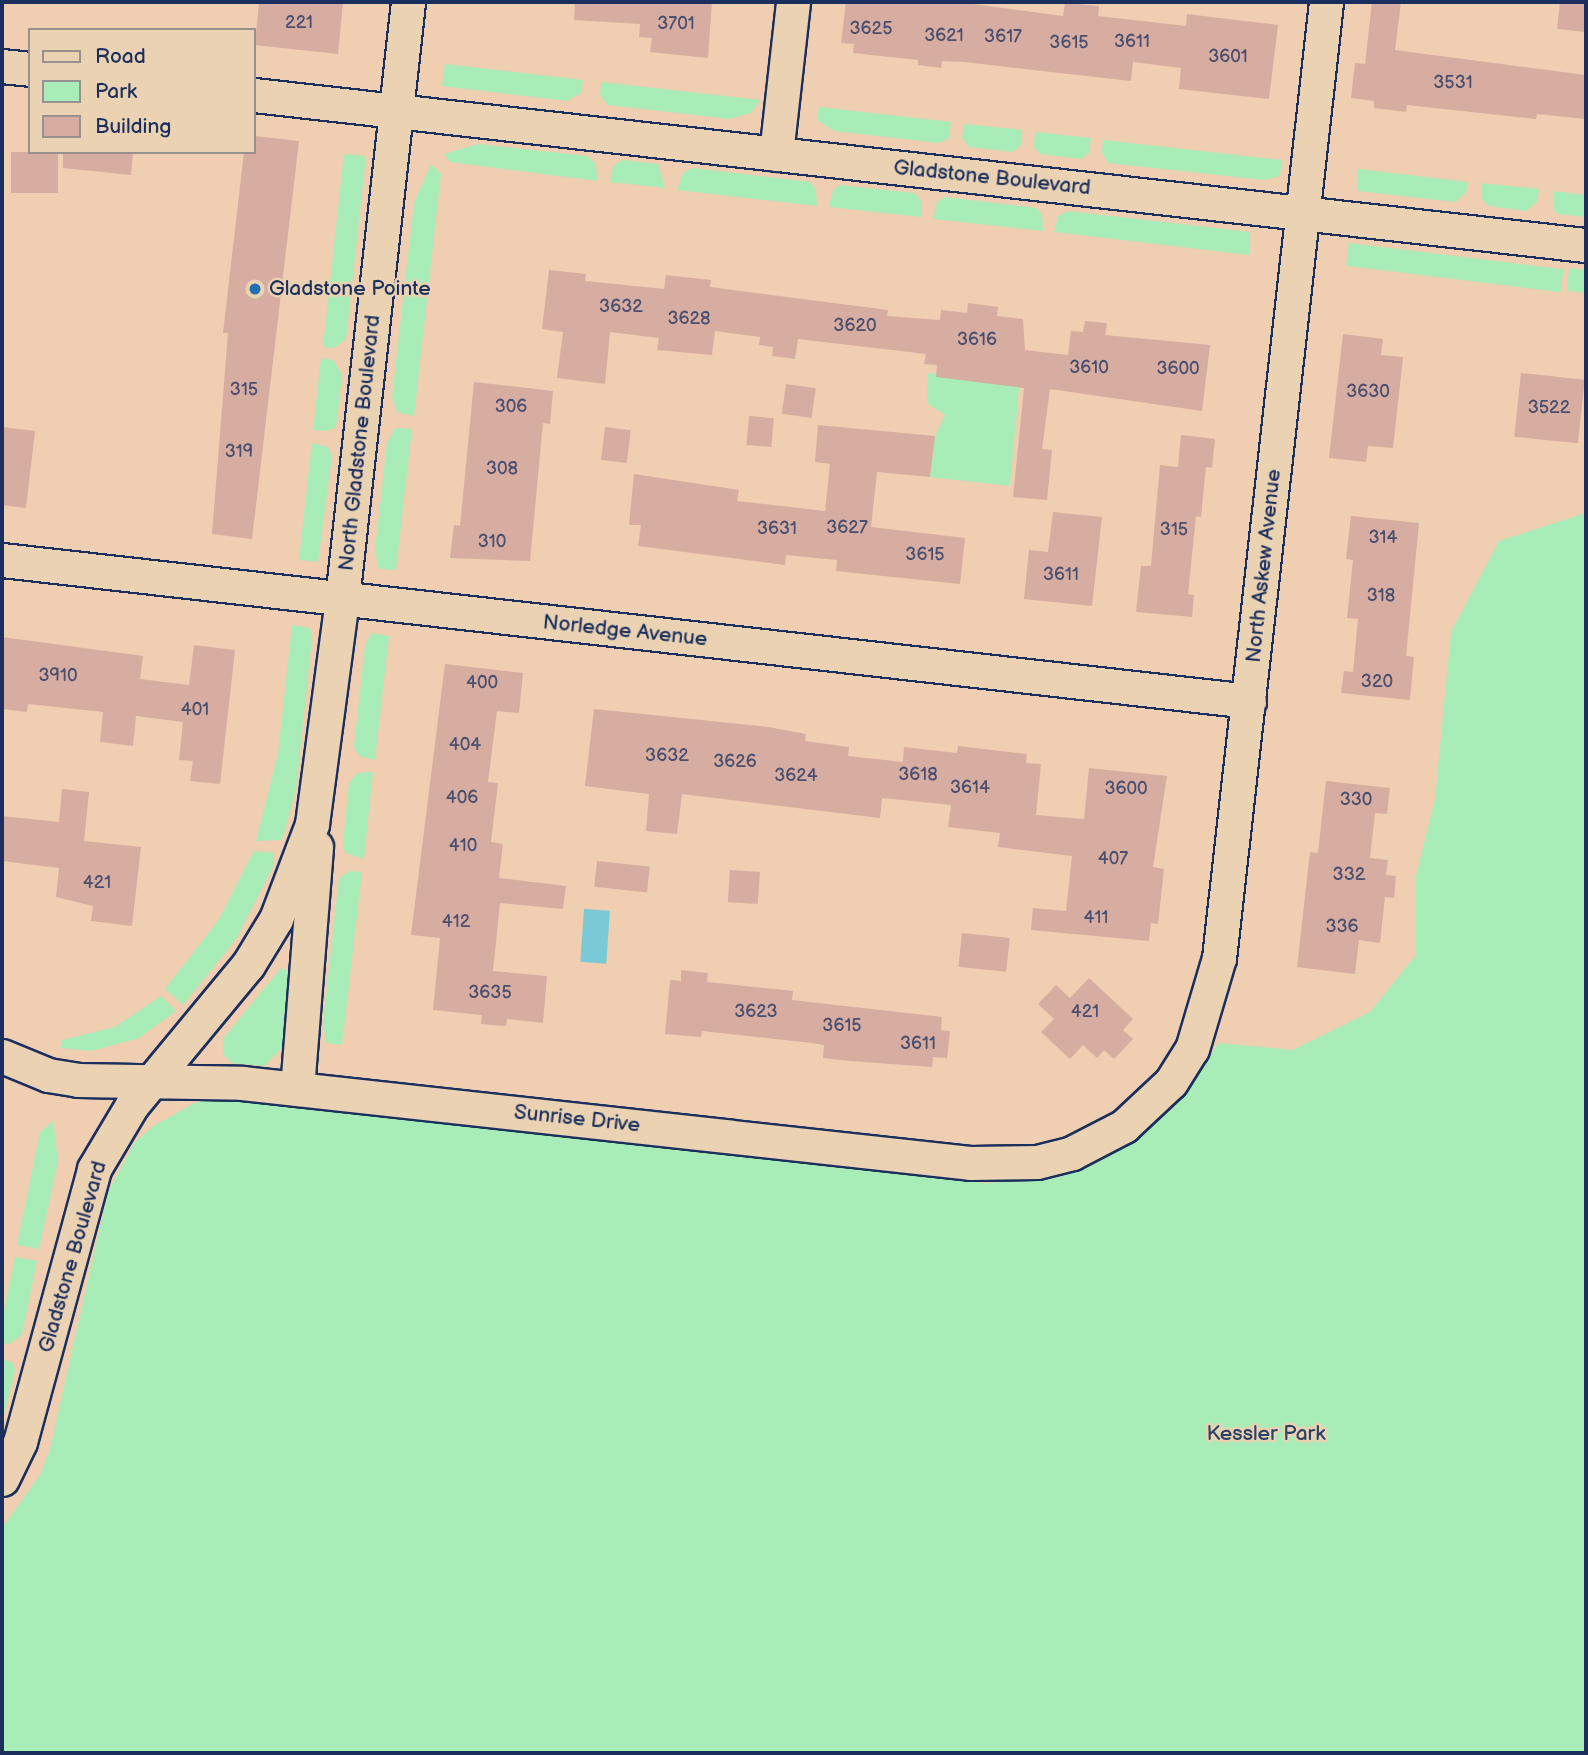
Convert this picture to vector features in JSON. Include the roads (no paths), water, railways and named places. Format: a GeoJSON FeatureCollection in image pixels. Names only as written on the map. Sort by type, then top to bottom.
{"type":"FeatureCollection","features":[{"type":"Feature","properties":{"kind":"street","name":"North Gladstone Boulevard"},"geometry":{"type":"LineString","coordinates":[[297,1088],[321,775],[398,111],[408,2]]}},
{"type":"Feature","properties":{"kind":"street"},"geometry":{"type":"LineString","coordinates":[[776,154],[793,2]]}},
{"type":"Feature","properties":{"kind":"street","name":"North Askew Avenue"},"geometry":{"type":"LineString","coordinates":[[1143,1110],[1171,1082],[1192,1049],[1209,1003],[1226,904],[1326,2]]}},
{"type":"Feature","properties":{"kind":"street"},"geometry":{"type":"LineString","coordinates":[[2,66],[28,69]]}},
{"type":"Feature","properties":{"kind":"street","name":"Gladstone Boulevard"},"geometry":{"type":"LineString","coordinates":[[256,95],[1586,245]]}},
{"type":"Feature","properties":{"kind":"street","name":"Norledge Avenue"},"geometry":{"type":"LineString","coordinates":[[2,560],[1249,701]]}},
{"type":"Feature","properties":{"kind":"street","name":"North Gladstone Boulevard"},"geometry":{"type":"LineString","coordinates":[[204,1020],[248,965],[275,919],[298,869],[321,775]]}},
{"type":"Feature","properties":{"kind":"street","name":"Gladstone Boulevard"},"geometry":{"type":"LineString","coordinates":[[2,1479],[20,1442],[94,1170],[112,1133],[154,1078],[204,1020]]}},
{"type":"Feature","properties":{"kind":"street","name":"Sunrise Drive"},"geometry":{"type":"LineString","coordinates":[[2,1056],[47,1075],[78,1080],[154,1078],[297,1088],[1001,1164],[1037,1162],[1072,1153],[1102,1140],[1143,1110]]}},
{"type":"Feature","properties":{"kind":"water"},"geometry":{"type":"Polygon","coordinates":[[[584,909],[610,911],[606,964],[580,962],[584,909]]]}},
{"type":"Feature","properties":{"kind":"place","name":"Gladstone Pointe"},"geometry":{"type":"Point","coordinates":[255,289]}},
{"type":"Feature","properties":{"kind":"park label","name":"Kessler Park"},"geometry":{"type":"Point","coordinates":[1266,1434]}}]}
